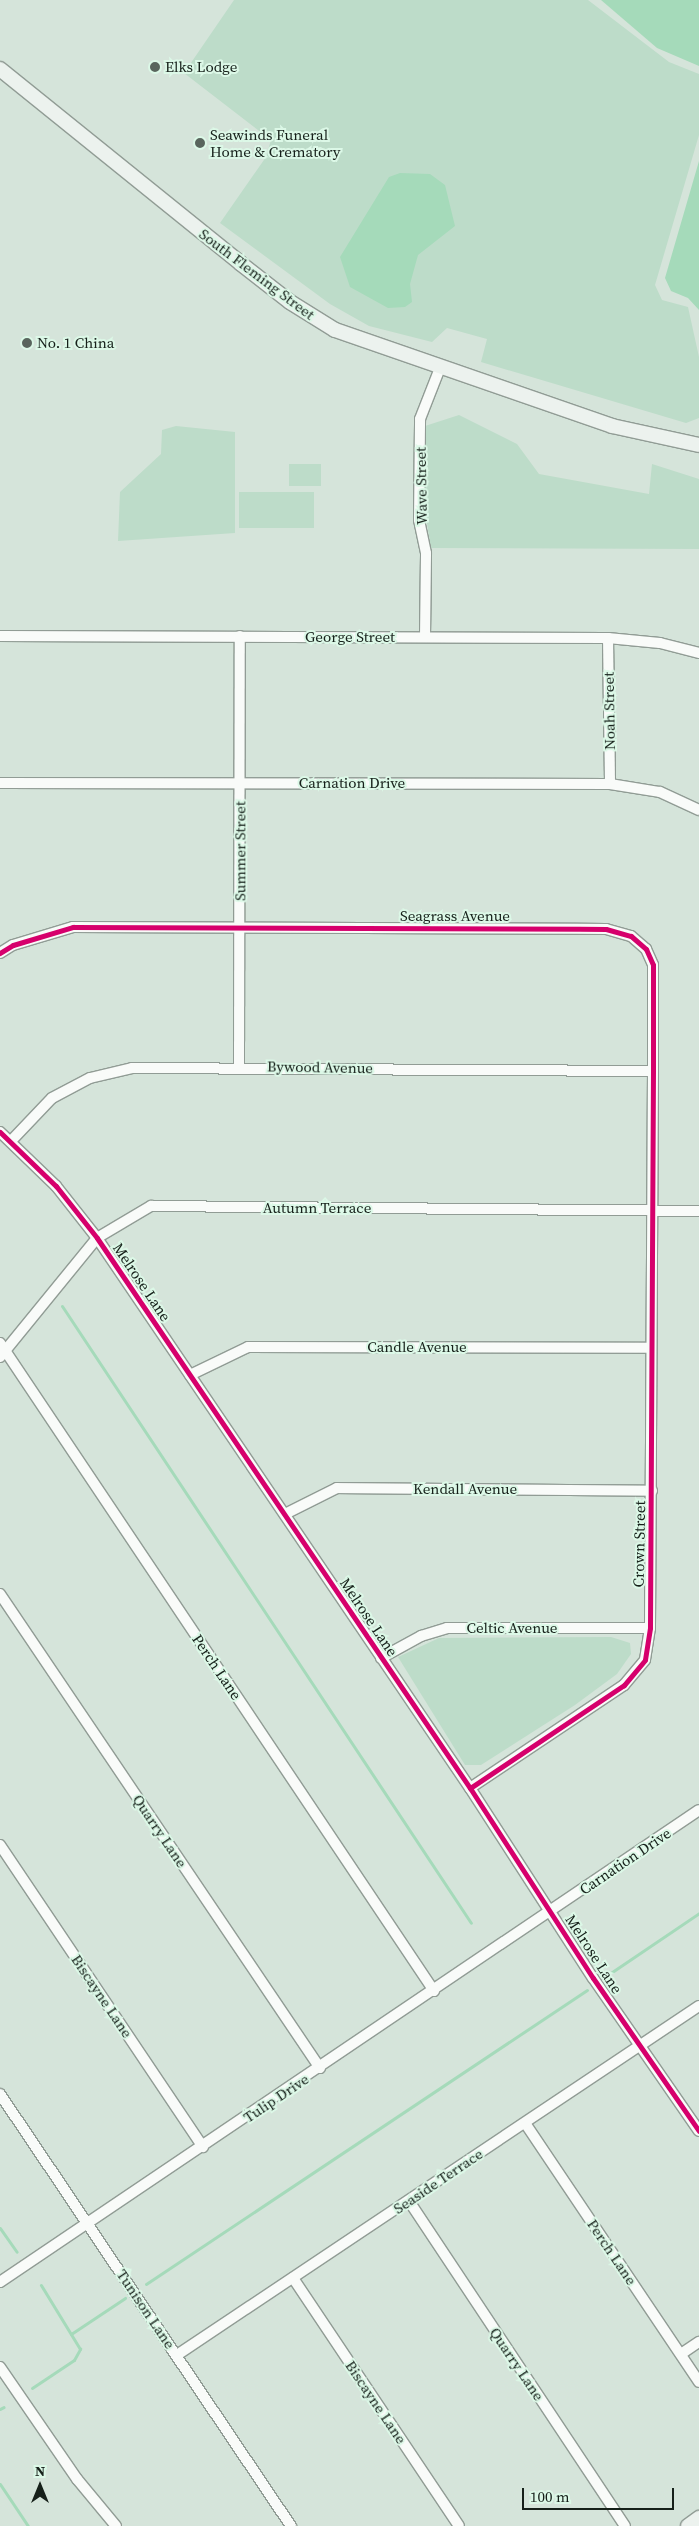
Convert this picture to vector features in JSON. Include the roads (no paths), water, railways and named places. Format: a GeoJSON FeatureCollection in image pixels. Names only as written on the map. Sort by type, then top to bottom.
{"type":"FeatureCollection","features":[{"type":"Feature","properties":{"kind":"street","name":"South Fleming Street"},"geometry":{"type":"LineString","coordinates":[[0,69],[290,302],[335,330],[440,368],[612,426],[699,445]]}},
{"type":"Feature","properties":{"kind":"street","name":"Wave Street"},"geometry":{"type":"LineString","coordinates":[[425,637],[426,553],[419,520],[420,419],[440,368]]}},
{"type":"Feature","properties":{"kind":"street","name":"George Street"},"geometry":{"type":"LineString","coordinates":[[0,636],[608,638],[660,643],[699,653]]}},
{"type":"Feature","properties":{"kind":"street","name":"Summer Street"},"geometry":{"type":"LineString","coordinates":[[239,1066],[240,636]]}},
{"type":"Feature","properties":{"kind":"street","name":"Noah Street"},"geometry":{"type":"LineString","coordinates":[[608,638],[610,784]]}},
{"type":"Feature","properties":{"kind":"street","name":"Carnation Drive"},"geometry":{"type":"LineString","coordinates":[[0,783],[610,784],[660,792],[699,810]]}},
{"type":"Feature","properties":{"kind":"street","name":"Seagrass Avenue"},"geometry":{"type":"LineString","coordinates":[[0,953],[13,945],[73,927],[606,929],[631,936],[646,949],[653,965],[652,1211]]}},
{"type":"Feature","properties":{"kind":"street","name":"Bywood Avenue"},"geometry":{"type":"LineString","coordinates":[[11,1141],[52,1098],[90,1078],[132,1068],[239,1066],[653,1071]]}},
{"type":"Feature","properties":{"kind":"street","name":"Melrose Lane"},"geometry":{"type":"LineString","coordinates":[[0,1132],[56,1186],[97,1238],[470,1788],[640,2046],[699,2131]]}},
{"type":"Feature","properties":{"kind":"street","name":"Autumn Terrace"},"geometry":{"type":"LineString","coordinates":[[2,1350],[97,1238],[150,1206],[699,1211]]}},
{"type":"Feature","properties":{"kind":"street","name":"Crown Street"},"geometry":{"type":"LineString","coordinates":[[470,1788],[624,1685],[645,1660],[650,1628],[652,1211]]}},
{"type":"Feature","properties":{"kind":"street","name":"Candle Avenue"},"geometry":{"type":"LineString","coordinates":[[190,1375],[248,1347],[651,1348]]}},
{"type":"Feature","properties":{"kind":"street","name":"Perch Lane"},"geometry":{"type":"LineString","coordinates":[[2,1350],[434,1991]]}},
{"type":"Feature","properties":{"kind":"street","name":"Kendall Avenue"},"geometry":{"type":"LineString","coordinates":[[285,1514],[337,1488],[652,1491]]}},
{"type":"Feature","properties":{"kind":"street","name":"Quarry Lane"},"geometry":{"type":"LineString","coordinates":[[0,1594],[320,2068]]}},
{"type":"Feature","properties":{"kind":"street","name":"Celtic Avenue"},"geometry":{"type":"LineString","coordinates":[[381,1658],[421,1636],[447,1628],[650,1628]]}},
{"type":"Feature","properties":{"kind":"street","name":"Carnation Drive"},"geometry":{"type":"LineString","coordinates":[[551,1911],[699,1810]]}},
{"type":"Feature","properties":{"kind":"street","name":"Biscayne Lane"},"geometry":{"type":"LineString","coordinates":[[0,1845],[203,2147]]}},
{"type":"Feature","properties":{"kind":"street","name":"Tulip Drive"},"geometry":{"type":"LineString","coordinates":[[0,2282],[89,2225],[551,1911]]}},
{"type":"Feature","properties":{"kind":"street","name":"Seaside Terrace"},"geometry":{"type":"LineString","coordinates":[[177,2356],[699,2006]]}},
{"type":"Feature","properties":{"kind":"street","name":"Tunison Lane"},"geometry":{"type":"LineString","coordinates":[[0,2094],[291,2526]]}},
{"type":"Feature","properties":{"kind":"street","name":"Perch Lane"},"geometry":{"type":"LineString","coordinates":[[525,2123],[699,2382]]}},
{"type":"Feature","properties":{"kind":"street","name":"Quarry Lane"},"geometry":{"type":"LineString","coordinates":[[408,2201],[626,2526]]}},
{"type":"Feature","properties":{"kind":"street","name":"Biscayne Lane"},"geometry":{"type":"LineString","coordinates":[[293,2278],[459,2526]]}},
{"type":"Feature","properties":{"kind":"street"},"geometry":{"type":"LineString","coordinates":[[681,2354],[699,2342]]}},
{"type":"Feature","properties":{"kind":"street"},"geometry":{"type":"LineString","coordinates":[[0,2367],[77,2479],[116,2526]]}},
{"type":"Feature","properties":{"kind":"street"},"geometry":{"type":"LineString","coordinates":[[688,2526],[699,2518]]}},
{"type":"Feature","properties":{"kind":"waterway"},"geometry":{"type":"LineString","coordinates":[[62,1306],[471,1923]]}},
{"type":"Feature","properties":{"kind":"waterway"},"geometry":{"type":"LineString","coordinates":[[612,1972],[699,1913]]}},
{"type":"Feature","properties":{"kind":"waterway"},"geometry":{"type":"LineString","coordinates":[[146,2284],[587,1990]]}},
{"type":"Feature","properties":{"kind":"waterway"},"geometry":{"type":"LineString","coordinates":[[0,2228],[17,2252]]}},
{"type":"Feature","properties":{"kind":"waterway"},"geometry":{"type":"LineString","coordinates":[[32,2388],[74,2360],[80,2349],[41,2285]]}},
{"type":"Feature","properties":{"kind":"waterway"},"geometry":{"type":"LineString","coordinates":[[71,2334],[125,2298]]}},
{"type":"Feature","properties":{"kind":"waterway"},"geometry":{"type":"LineString","coordinates":[[0,2409],[4,2407]]}},
{"type":"Feature","properties":{"kind":"waterway"},"geometry":{"type":"LineString","coordinates":[[0,2484],[28,2526]]}},
{"type":"Feature","properties":{"kind":"place","name":"Elks Lodge"},"geometry":{"type":"Point","coordinates":[155,67]}},
{"type":"Feature","properties":{"kind":"place","name":"Seawinds Funeral Home & Crematory"},"geometry":{"type":"Point","coordinates":[200,143]}},
{"type":"Feature","properties":{"kind":"place","name":"No. 1 China"},"geometry":{"type":"Point","coordinates":[27,343]}}]}
